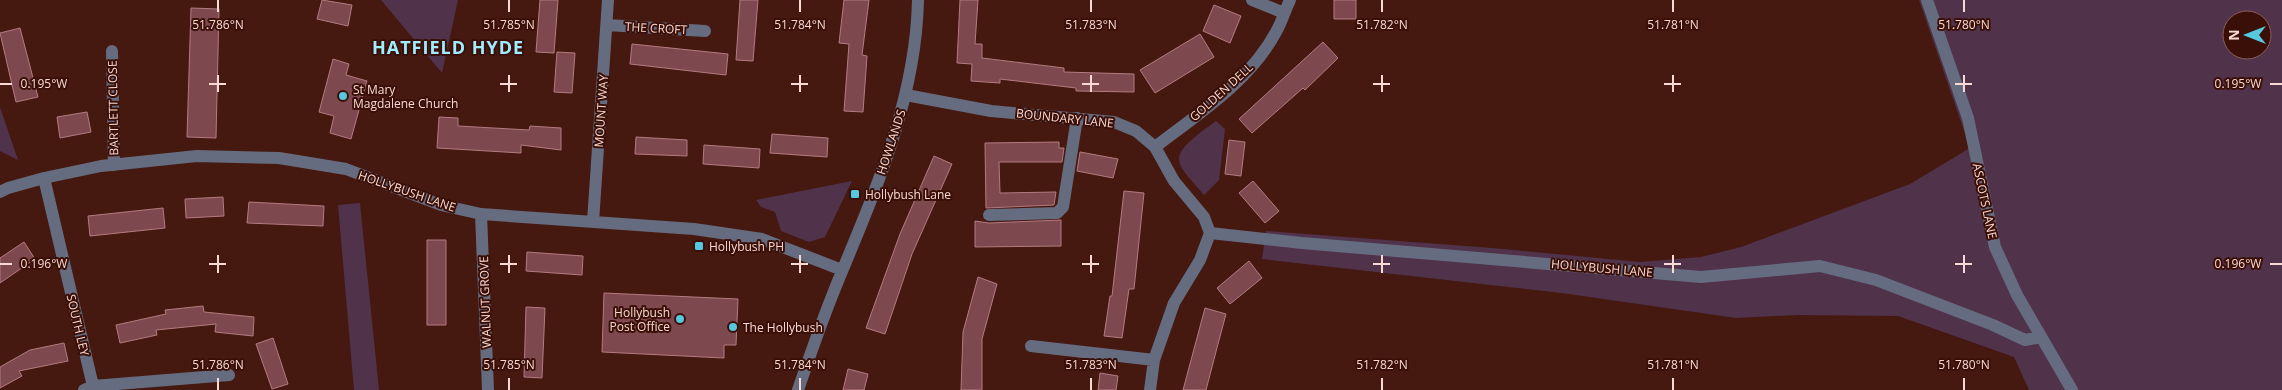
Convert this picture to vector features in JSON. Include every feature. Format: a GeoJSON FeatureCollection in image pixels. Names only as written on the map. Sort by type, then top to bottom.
{"type":"FeatureCollection","features":[{"type":"Feature","properties":{"kind":"street","name":"MOUNT WAY"},"geometry":{"type":"LineString","coordinates":[[593,222],[608,0]]}},
{"type":"Feature","properties":{"kind":"street","name":"HOWLANDS"},"geometry":{"type":"LineString","coordinates":[[798,390],[817,333],[872,200],[906,95],[913,62],[918,0]]}},
{"type":"Feature","properties":{"kind":"street"},"geometry":{"type":"LineString","coordinates":[[1252,0],[1284,13]]}},
{"type":"Feature","properties":{"kind":"street","name":"GOLDEN DELL"},"geometry":{"type":"LineString","coordinates":[[1155,147],[1208,106],[1250,68],[1276,32],[1290,0]]}},
{"type":"Feature","properties":{"kind":"street","name":"ASCOTS LANE"},"geometry":{"type":"LineString","coordinates":[[1927,0],[1968,118],[1995,246],[2017,296],[2072,390]]}},
{"type":"Feature","properties":{"kind":"street","name":"THE CROFT"},"geometry":{"type":"LineString","coordinates":[[606,25],[705,31]]}},
{"type":"Feature","properties":{"kind":"street","name":"BARTLETT CLOSE"},"geometry":{"type":"LineString","coordinates":[[112,51],[114,165]]}},
{"type":"Feature","properties":{"kind":"street","name":"BOUNDARY LANE"},"geometry":{"type":"LineString","coordinates":[[906,95],[991,111],[1114,122],[1136,131],[1155,147],[1174,181],[1204,218],[1210,233]]}},
{"type":"Feature","properties":{"kind":"street"},"geometry":{"type":"LineString","coordinates":[[990,215],[1057,213],[1062,207],[1077,118]]}},
{"type":"Feature","properties":{"kind":"street","name":"HOLLYBUSH LANE"},"geometry":{"type":"LineString","coordinates":[[3,188],[114,165],[197,156],[279,158],[346,169],[441,205],[481,214],[694,229],[762,240],[842,270]]}},
{"type":"Feature","properties":{"kind":"street","name":"SOUTH LEY"},"geometry":{"type":"LineString","coordinates":[[44,178],[88,388],[228,374]]}},
{"type":"Feature","properties":{"kind":"street","name":"WALNUT GROVE"},"geometry":{"type":"LineString","coordinates":[[481,214],[488,390]]}},
{"type":"Feature","properties":{"kind":"street"},"geometry":{"type":"LineString","coordinates":[[1150,390],[1154,360],[1174,303],[1200,260],[1210,233]]}},
{"type":"Feature","properties":{"kind":"street","name":"HOLLYBUSH LANE"},"geometry":{"type":"LineString","coordinates":[[1210,233],[1302,243],[1701,277],[1820,266],[1876,280],[1993,325],[2025,340],[2041,337]]}},
{"type":"Feature","properties":{"kind":"street"},"geometry":{"type":"LineString","coordinates":[[1030,346],[1154,360]]}},
{"type":"Feature","properties":{"kind":"shaded area"},"geometry":{"type":"Polygon","coordinates":[[[381,0],[458,0],[442,73],[381,0]]]}},
{"type":"Feature","properties":{"kind":"shaded area"},"geometry":{"type":"Polygon","coordinates":[[[1919,0],[2282,0],[2282,390],[2029,390],[2014,357],[1898,316],[1798,315],[1736,318],[1562,293],[1262,259],[1266,231],[1492,248],[1640,262],[1701,257],[1741,247],[1910,184],[1970,148],[1919,0]]]}},
{"type":"Feature","properties":{"kind":"shaded area"},"geometry":{"type":"Polygon","coordinates":[[[0,107],[18,160],[0,151],[0,107]]]}},
{"type":"Feature","properties":{"kind":"shaded area"},"geometry":{"type":"Polygon","coordinates":[[[1216,121],[1225,129],[1219,180],[1204,195],[1185,173],[1179,160],[1183,149],[1216,121]]]}},
{"type":"Feature","properties":{"kind":"shaded area"},"geometry":{"type":"Polygon","coordinates":[[[852,181],[825,237],[809,242],[781,231],[775,212],[761,207],[756,200],[852,181]]]}},
{"type":"Feature","properties":{"kind":"shaded area"},"geometry":{"type":"Polygon","coordinates":[[[360,203],[379,390],[354,390],[338,205],[360,203]]]}},
{"type":"Feature","properties":{"kind":"building"},"geometry":{"type":"Polygon","coordinates":[[[322,0],[352,5],[348,26],[317,19],[322,0]]]}},
{"type":"Feature","properties":{"kind":"building"},"geometry":{"type":"Polygon","coordinates":[[[540,0],[558,0],[554,53],[536,52],[540,0]]]}},
{"type":"Feature","properties":{"kind":"building"},"geometry":{"type":"Polygon","coordinates":[[[740,0],[758,0],[753,61],[736,60],[740,0]]]}},
{"type":"Feature","properties":{"kind":"building"},"geometry":{"type":"Polygon","coordinates":[[[844,0],[869,0],[862,55],[867,56],[863,112],[844,111],[849,44],[839,43],[844,0]]]}},
{"type":"Feature","properties":{"kind":"building"},"geometry":{"type":"Polygon","coordinates":[[[960,0],[978,0],[975,44],[982,44],[982,58],[1064,68],[1064,72],[1134,74],[1134,92],[1076,91],[1076,88],[1000,79],[1000,83],[971,81],[972,64],[957,63],[960,0]]]}},
{"type":"Feature","properties":{"kind":"building"},"geometry":{"type":"Polygon","coordinates":[[[1334,0],[1356,0],[1356,19],[1334,19],[1334,0]]]}},
{"type":"Feature","properties":{"kind":"building"},"geometry":{"type":"Polygon","coordinates":[[[1214,5],[1241,16],[1230,43],[1203,31],[1214,5]]]}},
{"type":"Feature","properties":{"kind":"building"},"geometry":{"type":"Polygon","coordinates":[[[191,8],[219,9],[216,138],[187,137],[191,8]]]}},
{"type":"Feature","properties":{"kind":"building"},"geometry":{"type":"Polygon","coordinates":[[[20,28],[38,97],[16,102],[0,33],[20,28]]]}},
{"type":"Feature","properties":{"kind":"building"},"geometry":{"type":"Polygon","coordinates":[[[1200,34],[1214,57],[1155,93],[1140,70],[1200,34]]]}},
{"type":"Feature","properties":{"kind":"building"},"geometry":{"type":"Polygon","coordinates":[[[1323,42],[1338,58],[1305,90],[1303,88],[1252,133],[1239,119],[1323,42]]]}},
{"type":"Feature","properties":{"kind":"building"},"geometry":{"type":"Polygon","coordinates":[[[632,44],[728,54],[726,75],[630,64],[632,44]]]}},
{"type":"Feature","properties":{"kind":"building"},"geometry":{"type":"Polygon","coordinates":[[[557,52],[575,53],[572,93],[554,92],[557,52]]]}},
{"type":"Feature","properties":{"kind":"building","name":"St Mary Magdalene Church"},"geometry":{"type":"Polygon","coordinates":[[[333,59],[349,64],[346,75],[367,81],[351,139],[330,133],[334,116],[319,112],[333,59]]]}},
{"type":"Feature","properties":{"kind":"building"},"geometry":{"type":"Polygon","coordinates":[[[87,112],[91,132],[60,138],[57,117],[87,112]]]}},
{"type":"Feature","properties":{"kind":"building"},"geometry":{"type":"Polygon","coordinates":[[[439,117],[458,118],[458,126],[529,130],[530,126],[561,128],[561,150],[521,145],[521,153],[437,148],[439,117]]]}},
{"type":"Feature","properties":{"kind":"building"},"geometry":{"type":"Polygon","coordinates":[[[772,134],[828,138],[827,157],[770,153],[772,134]]]}},
{"type":"Feature","properties":{"kind":"building"},"geometry":{"type":"Polygon","coordinates":[[[636,137],[687,140],[687,156],[635,154],[636,137]]]}},
{"type":"Feature","properties":{"kind":"building"},"geometry":{"type":"Polygon","coordinates":[[[1229,140],[1245,142],[1241,176],[1225,174],[1229,140]]]}},
{"type":"Feature","properties":{"kind":"building"},"geometry":{"type":"Polygon","coordinates":[[[1059,142],[1059,148],[1064,148],[1062,162],[999,162],[1000,193],[1056,192],[1054,205],[986,208],[985,143],[1059,142]]]}},
{"type":"Feature","properties":{"kind":"building"},"geometry":{"type":"Polygon","coordinates":[[[704,145],[760,149],[759,168],[703,164],[704,145]]]}},
{"type":"Feature","properties":{"kind":"building"},"geometry":{"type":"Polygon","coordinates":[[[1080,152],[1118,159],[1113,178],[1077,171],[1080,152]]]}},
{"type":"Feature","properties":{"kind":"building"},"geometry":{"type":"Polygon","coordinates":[[[934,156],[952,164],[912,254],[885,334],[866,328],[900,234],[934,156]]]}},
{"type":"Feature","properties":{"kind":"building"},"geometry":{"type":"Polygon","coordinates":[[[1253,181],[1279,211],[1265,223],[1239,193],[1253,181]]]}},
{"type":"Feature","properties":{"kind":"building"},"geometry":{"type":"Polygon","coordinates":[[[1124,191],[1144,193],[1134,289],[1129,289],[1122,338],[1104,336],[1110,296],[1112,296],[1124,191]]]}},
{"type":"Feature","properties":{"kind":"building"},"geometry":{"type":"Polygon","coordinates":[[[223,197],[224,216],[186,218],[185,199],[223,197]]]}},
{"type":"Feature","properties":{"kind":"building"},"geometry":{"type":"Polygon","coordinates":[[[249,202],[324,206],[323,226],[247,223],[249,202]]]}},
{"type":"Feature","properties":{"kind":"building"},"geometry":{"type":"Polygon","coordinates":[[[163,208],[165,228],[90,236],[88,216],[163,208]]]}},
{"type":"Feature","properties":{"kind":"building"},"geometry":{"type":"Polygon","coordinates":[[[1061,220],[1061,246],[975,247],[975,221],[989,223],[1061,220]]]}},
{"type":"Feature","properties":{"kind":"building"},"geometry":{"type":"Polygon","coordinates":[[[427,240],[446,240],[446,325],[427,325],[427,240]]]}},
{"type":"Feature","properties":{"kind":"building"},"geometry":{"type":"Polygon","coordinates":[[[24,242],[35,259],[0,283],[0,258],[24,242]]]}},
{"type":"Feature","properties":{"kind":"building"},"geometry":{"type":"Polygon","coordinates":[[[527,252],[583,256],[582,275],[526,271],[527,252]]]}},
{"type":"Feature","properties":{"kind":"building"},"geometry":{"type":"Polygon","coordinates":[[[1249,261],[1262,278],[1230,304],[1217,288],[1249,261]]]}},
{"type":"Feature","properties":{"kind":"building"},"geometry":{"type":"Polygon","coordinates":[[[978,277],[997,284],[982,339],[982,390],[961,390],[963,332],[978,277]]]}},
{"type":"Feature","properties":{"kind":"building"},"geometry":{"type":"Polygon","coordinates":[[[604,293],[738,299],[736,345],[724,345],[724,358],[602,352],[604,293]]]}},
{"type":"Feature","properties":{"kind":"building"},"geometry":{"type":"Polygon","coordinates":[[[203,306],[204,312],[254,317],[253,336],[215,332],[216,324],[156,330],[157,335],[120,343],[116,325],[166,314],[165,310],[203,306]]]}},
{"type":"Feature","properties":{"kind":"building"},"geometry":{"type":"Polygon","coordinates":[[[526,307],[545,308],[542,378],[524,377],[526,307]]]}},
{"type":"Feature","properties":{"kind":"building"},"geometry":{"type":"Polygon","coordinates":[[[1205,308],[1226,314],[1206,390],[1183,390],[1205,308]]]}},
{"type":"Feature","properties":{"kind":"building"},"geometry":{"type":"Polygon","coordinates":[[[273,338],[288,384],[272,389],[256,344],[273,338]]]}},
{"type":"Feature","properties":{"kind":"building"},"geometry":{"type":"Polygon","coordinates":[[[64,343],[68,361],[19,371],[22,376],[0,388],[0,367],[30,350],[64,343]]]}},
{"type":"Feature","properties":{"kind":"building"},"geometry":{"type":"Polygon","coordinates":[[[848,369],[868,374],[864,390],[843,390],[848,369]]]}},
{"type":"Feature","properties":{"kind":"building"},"geometry":{"type":"Polygon","coordinates":[[[1100,373],[1118,376],[1116,390],[1098,390],[1100,373]]]}},
{"type":"Feature","properties":{"kind":"place","name":"St Mary Magdalene Church"},"geometry":{"type":"Point","coordinates":[343,96]}},
{"type":"Feature","properties":{"kind":"place","name":"Hollybush Lane"},"geometry":{"type":"Point","coordinates":[855,194]}},
{"type":"Feature","properties":{"kind":"place","name":"Hollybush PH"},"geometry":{"type":"Point","coordinates":[699,246]}},
{"type":"Feature","properties":{"kind":"place","name":"Hollybush Post Office"},"geometry":{"type":"Point","coordinates":[680,319]}},
{"type":"Feature","properties":{"kind":"place","name":"The Hollybush"},"geometry":{"type":"Point","coordinates":[733,327]}},
{"type":"Feature","properties":{"kind":"district","name":"HATFIELD HYDE"},"geometry":{"type":"Point","coordinates":[448,47]}}]}
